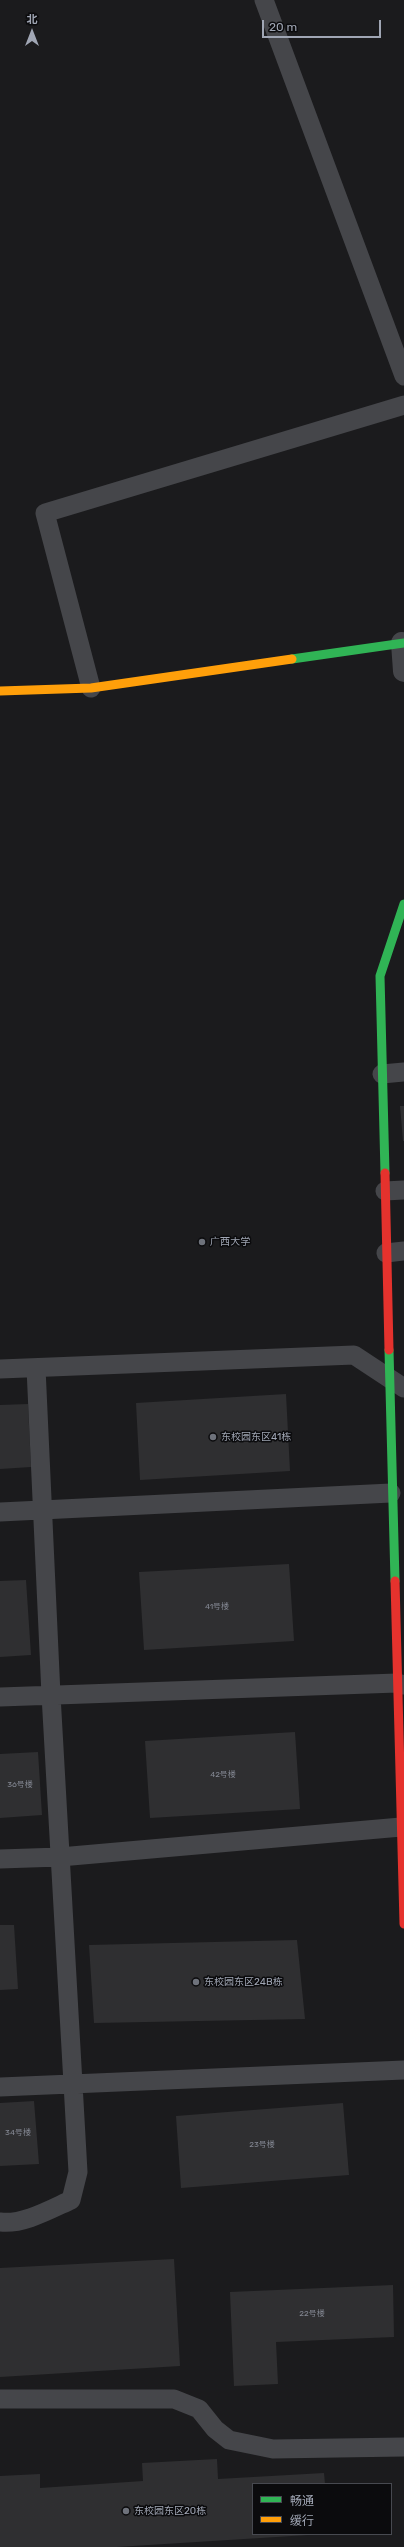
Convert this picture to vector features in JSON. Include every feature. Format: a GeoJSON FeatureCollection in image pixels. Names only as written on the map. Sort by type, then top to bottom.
{"type":"FeatureCollection","features":[{"type":"Feature","properties":{"kind":"street"},"geometry":{"type":"LineString","coordinates":[[0,691],[91,688],[403,643],[404,671]]}},
{"type":"Feature","properties":{"kind":"street"},"geometry":{"type":"LineString","coordinates":[[404,904],[401,921],[380,976],[385,1191],[395,1252],[389,1376],[391,1493],[398,1543],[401,1827],[404,1924]]}},
{"type":"Feature","properties":{"kind":"lane"},"geometry":{"type":"LineString","coordinates":[[264,0],[404,376]]}},
{"type":"Feature","properties":{"kind":"lane"},"geometry":{"type":"LineString","coordinates":[[91,688],[45,513],[404,405]]}},
{"type":"Feature","properties":{"kind":"lane"},"geometry":{"type":"LineString","coordinates":[[382,1074],[404,1072]]}},
{"type":"Feature","properties":{"kind":"lane"},"geometry":{"type":"LineString","coordinates":[[385,1191],[404,1190]]}},
{"type":"Feature","properties":{"kind":"lane"},"geometry":{"type":"LineString","coordinates":[[0,1369],[354,1355],[389,1376],[404,1388]]}},
{"type":"Feature","properties":{"kind":"lane"},"geometry":{"type":"LineString","coordinates":[[0,2222],[7,2223],[43,2213],[71,2200],[78,2172],[51,1695],[36,1368]]}},
{"type":"Feature","properties":{"kind":"lane"},"geometry":{"type":"LineString","coordinates":[[0,1512],[391,1493]]}},
{"type":"Feature","properties":{"kind":"lane"},"geometry":{"type":"LineString","coordinates":[[0,1697],[400,1684]]}},
{"type":"Feature","properties":{"kind":"lane"},"geometry":{"type":"LineString","coordinates":[[0,1859],[60,1857],[401,1827]]}},
{"type":"Feature","properties":{"kind":"lane"},"geometry":{"type":"LineString","coordinates":[[0,2087],[404,2070]]}},
{"type":"Feature","properties":{"kind":"lane"},"geometry":{"type":"LineString","coordinates":[[0,2400],[174,2399],[199,2409],[215,2429],[229,2440],[273,2449],[404,2447]]}},
{"type":"Feature","properties":{"kind":"shaded area","name":"广西大学"},"geometry":{"type":"Polygon","coordinates":[[[0,0],[404,0],[404,2547],[0,2547],[0,0]]]}},
{"type":"Feature","properties":{"kind":"building"},"geometry":{"type":"Polygon","coordinates":[[[400,1106],[404,1106],[404,1141],[403,1141],[400,1106]]]}},
{"type":"Feature","properties":{"kind":"building","name":"东校园东区41栋"},"geometry":{"type":"Polygon","coordinates":[[[286,1394],[290,1471],[140,1480],[136,1403],[286,1394]]]}},
{"type":"Feature","properties":{"kind":"building"},"geometry":{"type":"Polygon","coordinates":[[[28,1404],[31,1467],[0,1469],[0,1405],[28,1404]]]}},
{"type":"Feature","properties":{"kind":"building"},"geometry":{"type":"Polygon","coordinates":[[[289,1564],[294,1641],[144,1650],[139,1572],[289,1564]]]}},
{"type":"Feature","properties":{"kind":"building"},"geometry":{"type":"Polygon","coordinates":[[[26,1580],[31,1655],[0,1657],[0,1581],[26,1580]]]}},
{"type":"Feature","properties":{"kind":"building"},"geometry":{"type":"Polygon","coordinates":[[[295,1732],[300,1809],[150,1818],[145,1741],[295,1732]]]}},
{"type":"Feature","properties":{"kind":"building"},"geometry":{"type":"Polygon","coordinates":[[[38,1752],[42,1815],[0,1818],[0,1754],[38,1752]]]}},
{"type":"Feature","properties":{"kind":"building"},"geometry":{"type":"Polygon","coordinates":[[[0,1925],[14,1925],[18,1989],[0,1990],[0,1925]]]}},
{"type":"Feature","properties":{"kind":"building","name":"东校园东区24B栋"},"geometry":{"type":"Polygon","coordinates":[[[297,1940],[305,2019],[94,2023],[89,1945],[297,1940]]]}},
{"type":"Feature","properties":{"kind":"building"},"geometry":{"type":"Polygon","coordinates":[[[34,2101],[39,2164],[0,2166],[0,2103],[34,2101]]]}},
{"type":"Feature","properties":{"kind":"building"},"geometry":{"type":"Polygon","coordinates":[[[343,2103],[349,2175],[181,2188],[176,2116],[343,2103]]]}},
{"type":"Feature","properties":{"kind":"building"},"geometry":{"type":"Polygon","coordinates":[[[174,2259],[180,2366],[0,2377],[0,2268],[174,2259]]]}},
{"type":"Feature","properties":{"kind":"building"},"geometry":{"type":"Polygon","coordinates":[[[393,2285],[394,2337],[276,2342],[278,2384],[234,2386],[230,2292],[393,2285]]]}},
{"type":"Feature","properties":{"kind":"building","name":"东校园东区20栋"},"geometry":{"type":"Polygon","coordinates":[[[217,2459],[218,2479],[324,2473],[325,2483],[252,2483],[252,2535],[308,2535],[117,2547],[0,2547],[0,2476],[40,2474],[40,2488],[143,2481],[142,2463],[217,2459]]]}},
{"type":"Feature","properties":{"kind":"traffic: fast"},"geometry":{"type":"LineString","coordinates":[[292,659],[404,643]]}},
{"type":"Feature","properties":{"kind":"traffic: fast"},"geometry":{"type":"LineString","coordinates":[[385,1173],[380,976],[404,904]]}},
{"type":"Feature","properties":{"kind":"traffic: fast"},"geometry":{"type":"LineString","coordinates":[[389,1350],[395,1581]]}},
{"type":"Feature","properties":{"kind":"traffic: slow"},"geometry":{"type":"LineString","coordinates":[[0,691],[91,688],[292,659]]}},
{"type":"Feature","properties":{"kind":"traffic: jam"},"geometry":{"type":"LineString","coordinates":[[385,1173],[389,1350]]}},
{"type":"Feature","properties":{"kind":"traffic: jam"},"geometry":{"type":"LineString","coordinates":[[395,1581],[404,1924]]}},
{"type":"Feature","properties":{"kind":"place","name":"广西大学"},"geometry":{"type":"Point","coordinates":[202,1242]}},
{"type":"Feature","properties":{"kind":"place","name":"东校园东区41栋"},"geometry":{"type":"Point","coordinates":[213,1437]}},
{"type":"Feature","properties":{"kind":"place","name":"东校园东区24B栋"},"geometry":{"type":"Point","coordinates":[196,1982]}},
{"type":"Feature","properties":{"kind":"place","name":"东校园东区20栋"},"geometry":{"type":"Point","coordinates":[126,2511]}}]}
